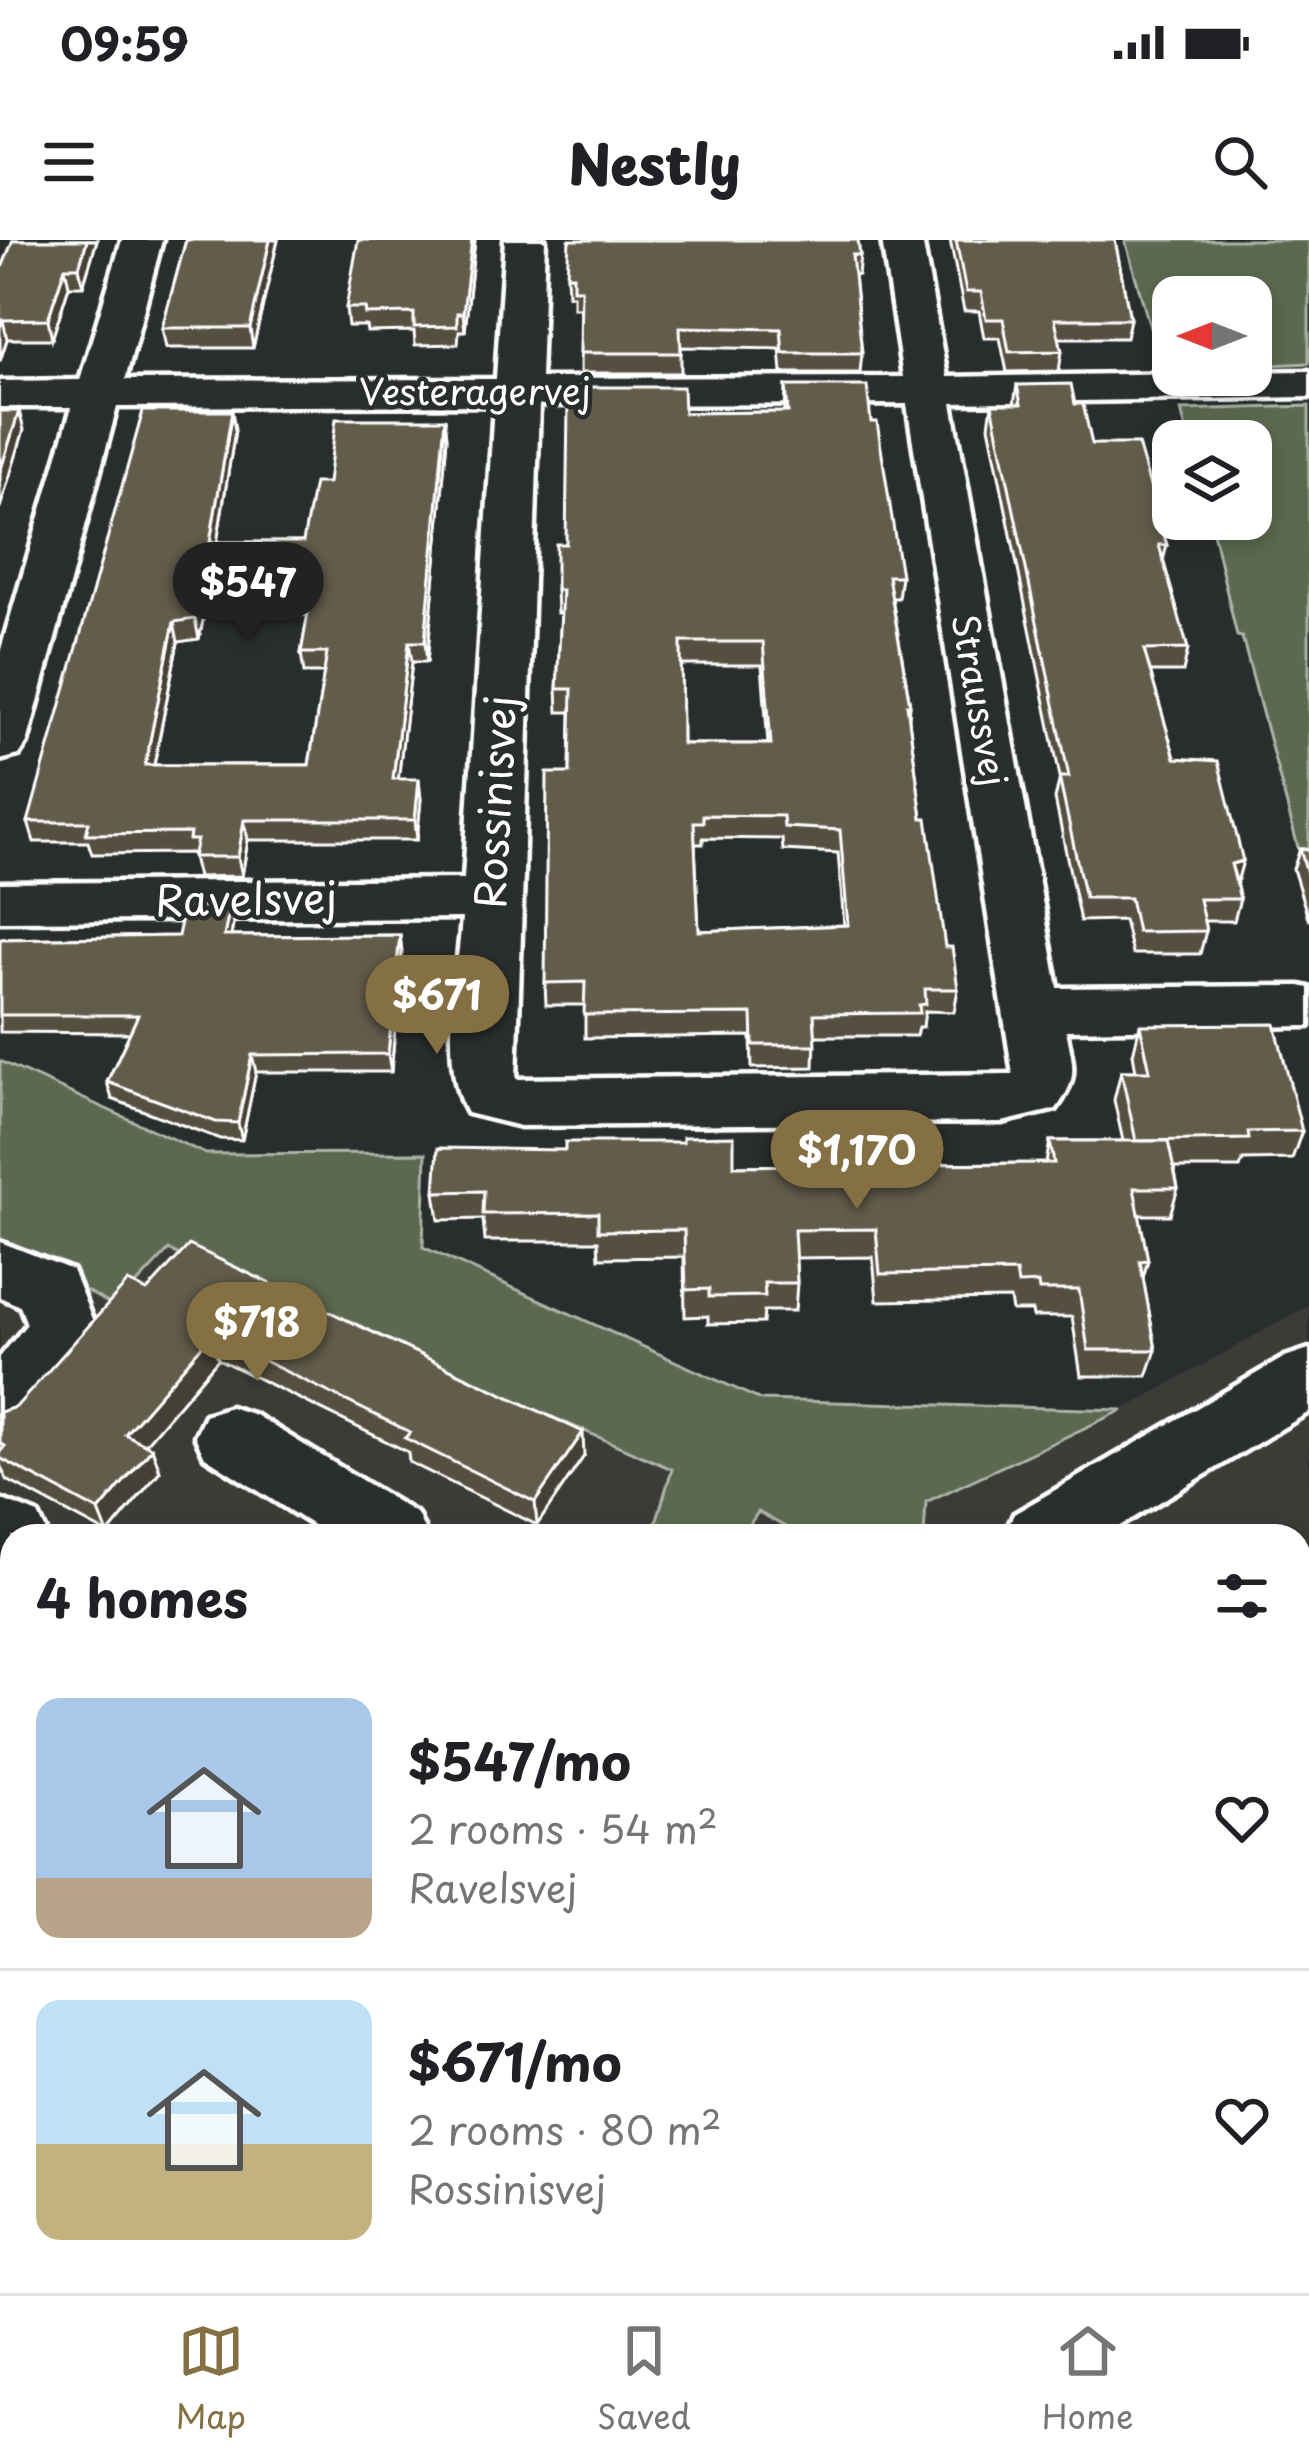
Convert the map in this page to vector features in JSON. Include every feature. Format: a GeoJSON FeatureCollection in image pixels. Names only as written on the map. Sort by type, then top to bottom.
{"type":"FeatureCollection","features":[{"type":"Feature","properties":{"kind":"street"},"geometry":{"type":"LineString","coordinates":[[1,734],[142,240]]}},
{"type":"Feature","properties":{"kind":"street","name":"Rossinisvej"},"geometry":{"type":"LineString","coordinates":[[525,240],[483,1071],[488,1097],[566,1103],[1002,1099],[1034,1093]]}},
{"type":"Feature","properties":{"kind":"street","name":"Straussvej"},"geometry":{"type":"LineString","coordinates":[[902,240],[1044,1079],[1034,1093]]}},
{"type":"Feature","properties":{"kind":"street","name":"Vesteragervej"},"geometry":{"type":"LineString","coordinates":[[0,394],[1221,389],[1309,384]]}},
{"type":"Feature","properties":{"kind":"street","name":"Ravelsvej"},"geometry":{"type":"LineString","coordinates":[[0,902],[491,898]]}},
{"type":"Feature","properties":{"kind":"street"},"geometry":{"type":"LineString","coordinates":[[1032,1009],[1300,1007]]}},
{"type":"Feature","properties":{"kind":"street"},"geometry":{"type":"LineString","coordinates":[[0,1268],[48,1289],[62,1329],[0,1407]]}},
{"type":"Feature","properties":{"kind":"street"},"geometry":{"type":"LineString","coordinates":[[1060,1524],[1309,1377]]}},
{"type":"Feature","properties":{"kind":"street"},"geometry":{"type":"LineString","coordinates":[[230,1436],[373,1524]]}},
{"type":"Feature","properties":{"kind":"shaded area"},"geometry":{"type":"Polygon","coordinates":[[[0,1061],[206,1154],[426,1153],[423,1247],[761,1400],[1123,1410],[1309,1305],[1309,1524],[0,1524],[0,1061]]]}},
{"type":"Feature","properties":{"kind":"green space"},"geometry":{"type":"Polygon","coordinates":[[[1125,240],[1309,240],[1309,363],[1272,365],[1272,276],[1152,276],[1152,334],[1125,240]]]}},
{"type":"Feature","properties":{"kind":"green space"},"geometry":{"type":"Polygon","coordinates":[[[1309,406],[1309,865],[1303,866],[1242,637],[1237,636],[1215,540],[1272,540],[1272,420],[1184,420],[1181,410],[1309,406]]]}},
{"type":"Feature","properties":{"kind":"green space"},"geometry":{"type":"Polygon","coordinates":[[[0,1061],[206,1154],[426,1153],[423,1247],[761,1400],[1123,1410],[926,1502],[925,1524],[780,1524],[758,1512],[750,1524],[656,1524],[672,1469],[169,1250],[115,1307],[0,1242],[0,1061]]]}},
{"type":"Feature","properties":{"kind":"building"},"geometry":{"type":"Polygon","coordinates":[[[13,240],[87,240],[79,267],[65,267],[48,319],[3,320],[0,327],[0,273],[13,240]]]}},
{"type":"Feature","properties":{"kind":"building"},"geometry":{"type":"Polygon","coordinates":[[[186,240],[270,240],[250,328],[162,328],[186,240]]]}},
{"type":"Feature","properties":{"kind":"building"},"geometry":{"type":"Polygon","coordinates":[[[358,240],[472,240],[463,313],[457,313],[457,326],[414,327],[414,313],[365,314],[366,308],[346,308],[358,240]]]}},
{"type":"Feature","properties":{"kind":"building"},"geometry":{"type":"Polygon","coordinates":[[[569,240],[858,240],[860,255],[852,255],[862,353],[783,353],[781,329],[680,327],[681,353],[580,353],[581,289],[573,289],[573,275],[567,275],[569,240]]]}},
{"type":"Feature","properties":{"kind":"building"},"geometry":{"type":"Polygon","coordinates":[[[956,240],[1115,240],[1130,319],[1055,319],[1062,351],[1009,352],[1003,319],[986,319],[981,292],[966,292],[956,240]]]}},
{"type":"Feature","properties":{"kind":"building"},"geometry":{"type":"Polygon","coordinates":[[[1071,384],[1075,404],[1083,404],[1092,444],[1138,444],[1152,493],[1152,540],[1166,540],[1167,545],[1159,545],[1188,649],[1144,650],[1175,758],[1218,761],[1243,861],[1231,864],[1240,899],[1199,899],[1206,931],[1137,932],[1130,898],[1085,898],[1059,777],[1069,777],[992,404],[1021,404],[1017,385],[1071,384]]]}},
{"type":"Feature","properties":{"kind":"building"},"geometry":{"type":"Polygon","coordinates":[[[786,386],[867,386],[901,576],[888,576],[910,705],[922,818],[927,818],[945,947],[952,947],[958,989],[925,989],[926,1004],[919,1005],[920,1013],[814,1014],[816,1045],[753,1045],[752,1014],[584,1015],[585,982],[545,983],[547,773],[570,773],[572,689],[557,689],[562,590],[556,590],[556,544],[566,544],[568,406],[579,406],[579,387],[683,387],[684,413],[788,412],[786,386]],[[681,642],[682,744],[771,744],[763,642],[681,642]],[[703,815],[703,822],[694,822],[699,931],[848,925],[840,830],[784,827],[783,816],[703,815]]]}},
{"type":"Feature","properties":{"kind":"building"},"geometry":{"type":"Polygon","coordinates":[[[0,411],[19,411],[0,472],[0,411]]]}},
{"type":"Feature","properties":{"kind":"building"},"geometry":{"type":"Polygon","coordinates":[[[143,411],[232,411],[210,542],[303,542],[314,483],[328,483],[336,419],[445,419],[425,642],[409,642],[393,779],[419,779],[415,820],[244,820],[238,857],[193,857],[197,840],[189,840],[190,833],[86,834],[89,822],[28,822],[143,411]],[[311,595],[201,596],[195,619],[174,622],[145,765],[309,765],[327,653],[301,653],[311,595]]]}},
{"type":"Feature","properties":{"kind":"building"},"geometry":{"type":"Polygon","coordinates":[[[1300,849],[1309,849],[1309,880],[1300,849]]]}},
{"type":"Feature","properties":{"kind":"building"},"geometry":{"type":"Polygon","coordinates":[[[230,906],[224,936],[400,935],[388,1054],[252,1055],[238,1123],[216,1122],[107,1082],[138,1015],[0,1015],[0,939],[178,936],[184,907],[230,906]]]}},
{"type":"Feature","properties":{"kind":"building"},"geometry":{"type":"Polygon","coordinates":[[[1275,1024],[1302,1131],[1248,1132],[1249,1139],[1136,1141],[1121,1071],[1150,1071],[1140,1025],[1275,1024]]]}},
{"type":"Feature","properties":{"kind":"building"},"geometry":{"type":"Polygon","coordinates":[[[734,1136],[734,1166],[820,1165],[820,1154],[845,1154],[844,1143],[895,1142],[898,1164],[1054,1163],[1050,1141],[1168,1141],[1178,1188],[1134,1188],[1148,1260],[1140,1261],[1156,1350],[1088,1350],[1079,1290],[1039,1290],[1038,1283],[1018,1284],[1016,1272],[880,1274],[876,1229],[794,1230],[797,1283],[764,1283],[765,1296],[709,1297],[709,1289],[686,1290],[684,1230],[598,1231],[598,1213],[483,1214],[484,1191],[435,1192],[438,1148],[565,1150],[565,1142],[683,1142],[683,1137],[734,1136]]]}},
{"type":"Feature","properties":{"kind":"building"},"geometry":{"type":"Polygon","coordinates":[[[189,1245],[583,1432],[535,1502],[405,1438],[410,1432],[211,1335],[125,1434],[152,1448],[99,1511],[0,1458],[5,1446],[0,1443],[0,1412],[16,1407],[128,1282],[147,1291],[189,1245]]]}}]}
